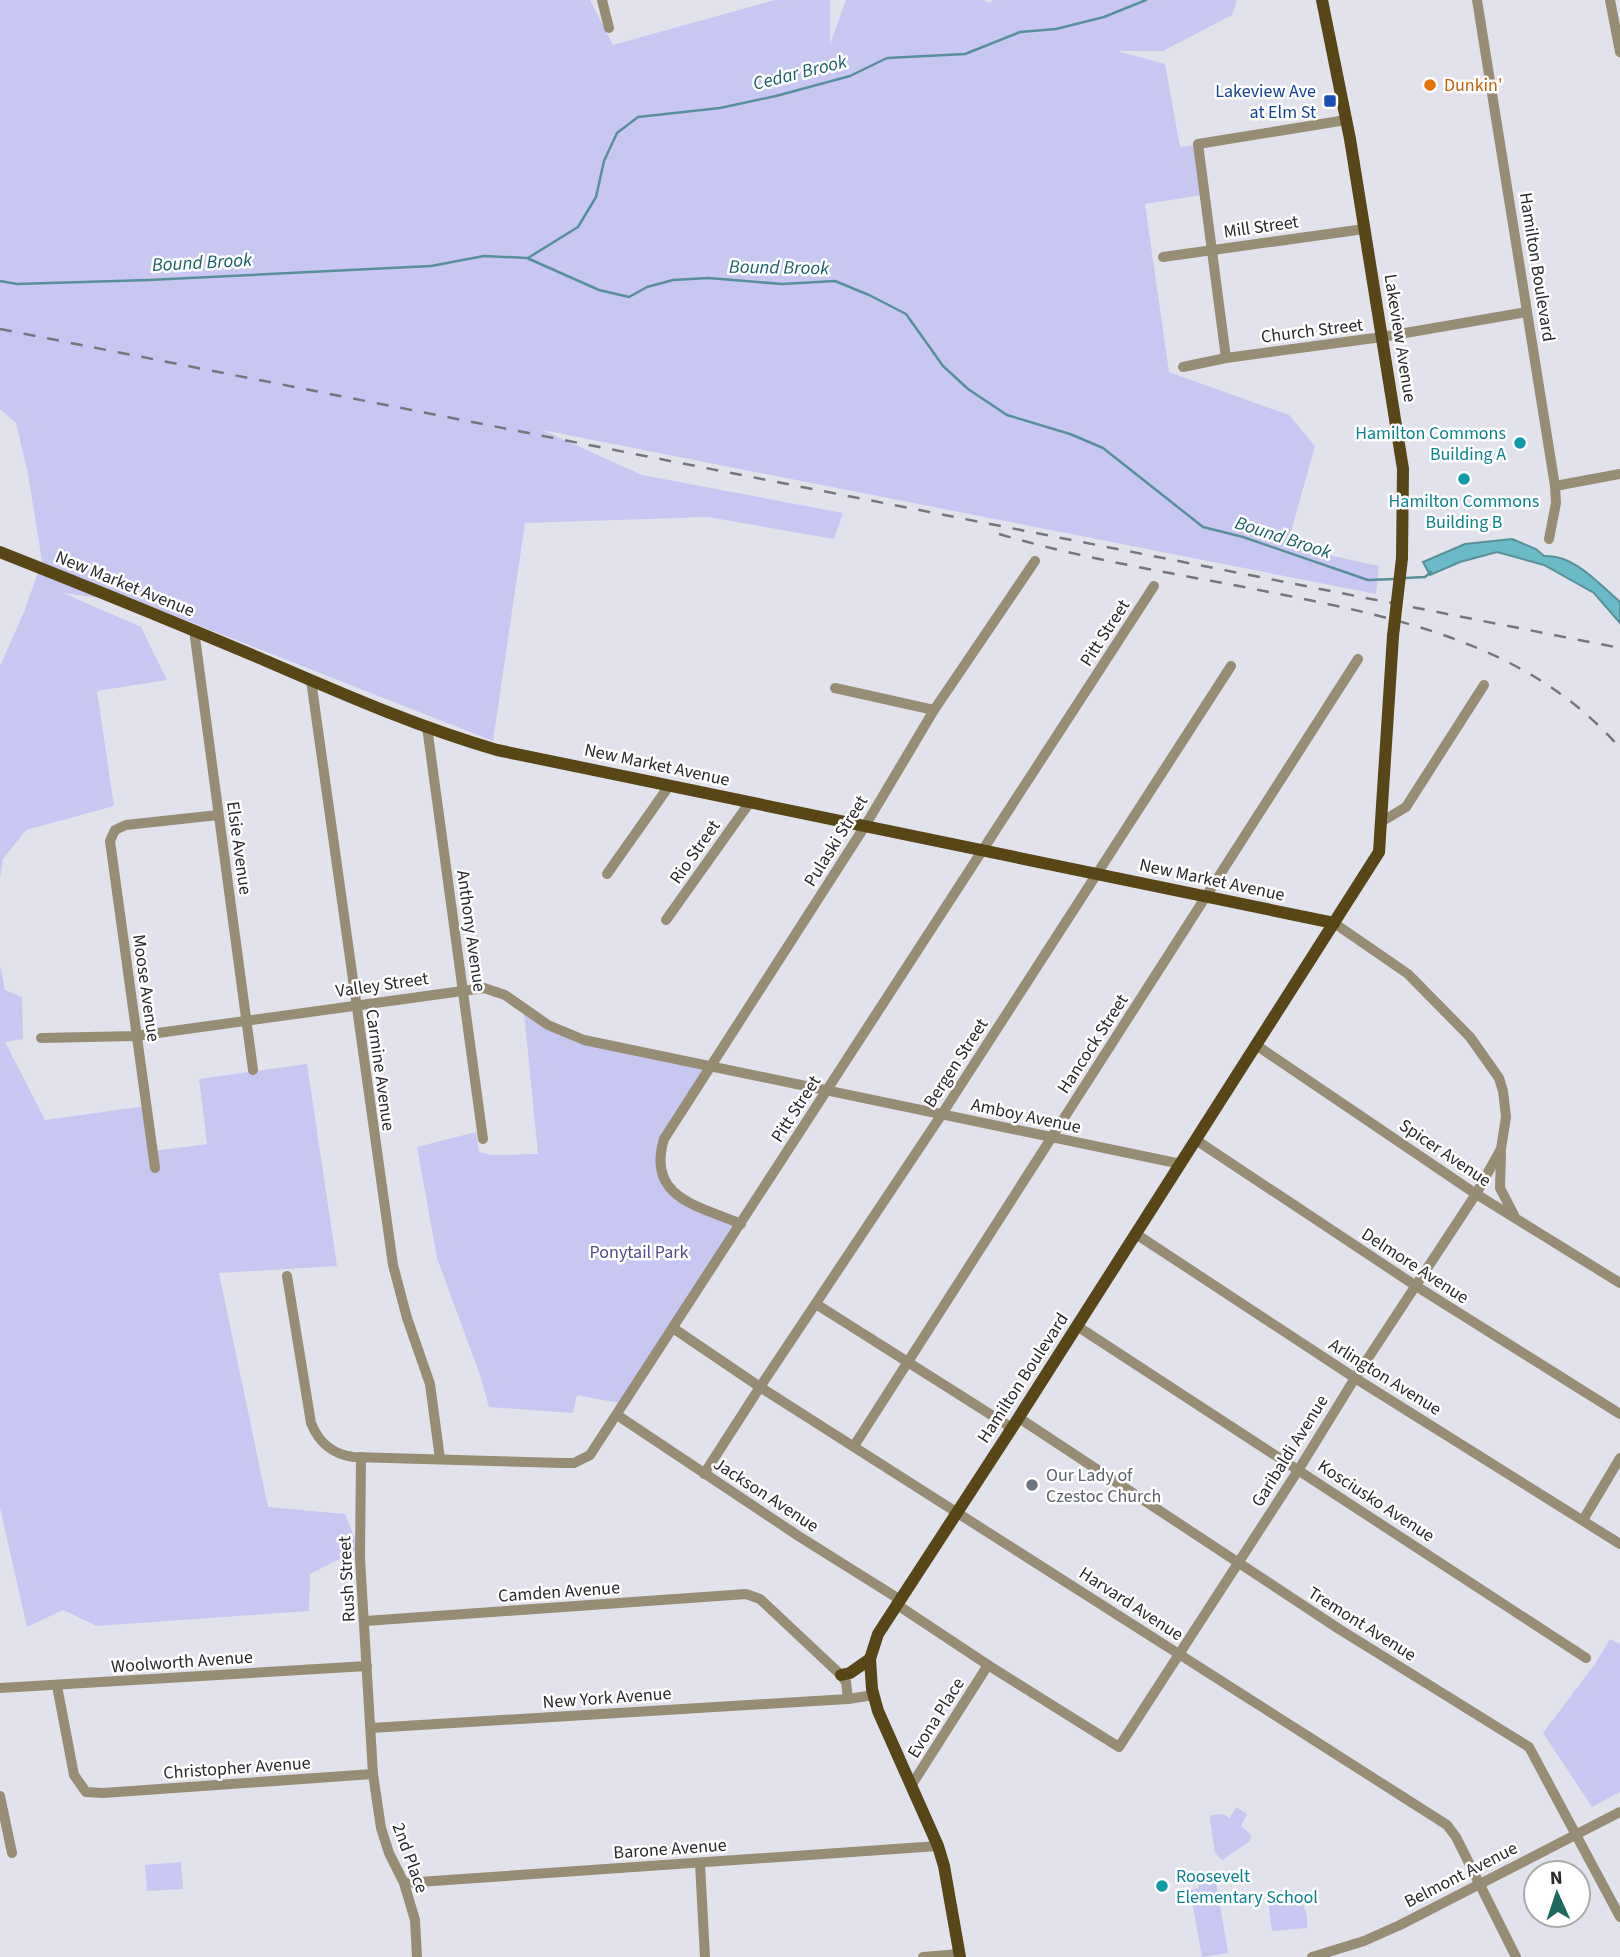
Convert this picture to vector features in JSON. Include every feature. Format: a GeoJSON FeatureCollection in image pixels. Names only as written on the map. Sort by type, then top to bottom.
{"type":"FeatureCollection","features":[{"type":"Feature","properties":{"kind":"main road","name":"Lakeview Avenue"},"geometry":{"type":"LineString","coordinates":[[1322,0],[1346,120],[1404,469],[1402,558],[1392,636],[1379,852]]}},
{"type":"Feature","properties":{"kind":"main road","name":"New Market Avenue"},"geometry":{"type":"LineString","coordinates":[[0,552],[427,727],[496,750],[1334,923]]}},
{"type":"Feature","properties":{"kind":"main road","name":"Hamilton Boulevard"},"geometry":{"type":"LineString","coordinates":[[959,1956],[939,1846],[878,1710],[874,1695],[870,1659],[878,1634],[1016,1423],[1379,852]]}},
{"type":"Feature","properties":{"kind":"main road"},"geometry":{"type":"LineString","coordinates":[[841,1675],[850,1673],[870,1659]]}},
{"type":"Feature","properties":{"kind":"street"},"geometry":{"type":"LineString","coordinates":[[602,0],[609,28]]}},
{"type":"Feature","properties":{"kind":"street","name":"Hamilton Boulevard"},"geometry":{"type":"LineString","coordinates":[[1477,0],[1555,486],[1555,511],[1549,539]]}},
{"type":"Feature","properties":{"kind":"street"},"geometry":{"type":"LineString","coordinates":[[1610,0],[1620,52]]}},
{"type":"Feature","properties":{"kind":"street"},"geometry":{"type":"LineString","coordinates":[[1226,358],[1198,144],[1346,120]]}},
{"type":"Feature","properties":{"kind":"street","name":"Mill Street"},"geometry":{"type":"LineString","coordinates":[[1163,257],[1364,229]]}},
{"type":"Feature","properties":{"kind":"street","name":"Church Street"},"geometry":{"type":"LineString","coordinates":[[1183,367],[1527,312]]}},
{"type":"Feature","properties":{"kind":"street"},"geometry":{"type":"LineString","coordinates":[[1555,486],[1620,474]]}},
{"type":"Feature","properties":{"kind":"street","name":"Pulaski Street"},"geometry":{"type":"LineString","coordinates":[[741,1224],[686,1202],[670,1189],[659,1161],[664,1139],[865,826],[934,710],[1035,561]]}},
{"type":"Feature","properties":{"kind":"street","name":"Pitt Street"},"geometry":{"type":"LineString","coordinates":[[361,1457],[575,1463],[590,1455],[1154,586]]}},
{"type":"Feature","properties":{"kind":"street","name":"Elsie Avenue"},"geometry":{"type":"LineString","coordinates":[[194,630],[253,1070]]}},
{"type":"Feature","properties":{"kind":"street","name":"Hancock Street"},"geometry":{"type":"LineString","coordinates":[[854,1446],[1358,659]]}},
{"type":"Feature","properties":{"kind":"street","name":"Bergen Street"},"geometry":{"type":"LineString","coordinates":[[704,1474],[942,1114],[1231,666]]}},
{"type":"Feature","properties":{"kind":"street","name":"Carmine Avenue"},"geometry":{"type":"LineString","coordinates":[[311,680],[393,1265],[430,1384],[440,1460]]}},
{"type":"Feature","properties":{"kind":"street"},"geometry":{"type":"LineString","coordinates":[[1381,822],[1406,807],[1483,685]]}},
{"type":"Feature","properties":{"kind":"street"},"geometry":{"type":"LineString","coordinates":[[835,688],[934,710]]}},
{"type":"Feature","properties":{"kind":"street","name":"Anthony Avenue"},"geometry":{"type":"LineString","coordinates":[[427,727],[483,1139]]}},
{"type":"Feature","properties":{"kind":"street"},"geometry":{"type":"LineString","coordinates":[[607,874],[669,786]]}},
{"type":"Feature","properties":{"kind":"street","name":"Rio Street"},"geometry":{"type":"LineString","coordinates":[[666,919],[750,802]]}},
{"type":"Feature","properties":{"kind":"street","name":"Moose Avenue"},"geometry":{"type":"LineString","coordinates":[[155,1168],[110,841],[115,830],[130,824],[218,815]]}},
{"type":"Feature","properties":{"kind":"street"},"geometry":{"type":"LineString","coordinates":[[1334,923],[1408,974],[1470,1037],[1499,1077],[1506,1117],[1501,1149],[1500,1188],[1516,1218]]}},
{"type":"Feature","properties":{"kind":"street","name":"Valley Street"},"geometry":{"type":"LineString","coordinates":[[41,1038],[136,1036],[484,988],[505,995],[548,1026],[584,1040],[618,1047]]}},
{"type":"Feature","properties":{"kind":"street","name":"Spicer Avenue"},"geometry":{"type":"LineString","coordinates":[[1256,1045],[1476,1194],[1620,1283]]}},
{"type":"Feature","properties":{"kind":"street","name":"Amboy Avenue"},"geometry":{"type":"LineString","coordinates":[[618,1047],[1181,1164]]}},
{"type":"Feature","properties":{"kind":"street","name":"Delmore Avenue"},"geometry":{"type":"LineString","coordinates":[[1196,1140],[1416,1286],[1620,1414]]}},
{"type":"Feature","properties":{"kind":"street","name":"Garibaldi Avenue"},"geometry":{"type":"LineString","coordinates":[[1132,1726],[1476,1194],[1501,1149]]}},
{"type":"Feature","properties":{"kind":"street","name":"Arlington Avenue"},"geometry":{"type":"LineString","coordinates":[[1136,1234],[1355,1378],[1620,1544]]}},
{"type":"Feature","properties":{"kind":"street"},"geometry":{"type":"LineString","coordinates":[[287,1276],[310,1418],[315,1432],[320,1440],[335,1452],[361,1457]]}},
{"type":"Feature","properties":{"kind":"street","name":"Tremont Avenue"},"geometry":{"type":"LineString","coordinates":[[816,1304],[1016,1423],[1528,1747],[1577,1833],[1620,1917]]}},
{"type":"Feature","properties":{"kind":"street","name":"Kosciusko Avenue"},"geometry":{"type":"LineString","coordinates":[[1077,1326],[1586,1658]]}},
{"type":"Feature","properties":{"kind":"street","name":"Harvard Avenue"},"geometry":{"type":"LineString","coordinates":[[673,1328],[760,1387],[1447,1825],[1456,1837],[1516,1957]]}},
{"type":"Feature","properties":{"kind":"street","name":"Jackson Avenue"},"geometry":{"type":"LineString","coordinates":[[617,1415],[988,1665],[1119,1746],[1132,1726]]}},
{"type":"Feature","properties":{"kind":"street","name":"Rush Street"},"geometry":{"type":"LineString","coordinates":[[361,1457],[360,1559],[371,1728]]}},
{"type":"Feature","properties":{"kind":"street"},"geometry":{"type":"LineString","coordinates":[[1583,1520],[1620,1458]]}},
{"type":"Feature","properties":{"kind":"street","name":"Camden Avenue"},"geometry":{"type":"LineString","coordinates":[[365,1621],[746,1594],[760,1599],[841,1675]]}},
{"type":"Feature","properties":{"kind":"street","name":"Evona Place"},"geometry":{"type":"LineString","coordinates":[[911,1786],[988,1665]]}},
{"type":"Feature","properties":{"kind":"street","name":"Woolworth Avenue"},"geometry":{"type":"LineString","coordinates":[[0,1688],[367,1666]]}},
{"type":"Feature","properties":{"kind":"street"},"geometry":{"type":"LineString","coordinates":[[841,1675],[846,1682],[848,1699]]}},
{"type":"Feature","properties":{"kind":"street","name":"Christopher Avenue"},"geometry":{"type":"LineString","coordinates":[[57,1686],[74,1775],[86,1792],[373,1774]]}},
{"type":"Feature","properties":{"kind":"street","name":"New York Avenue"},"geometry":{"type":"LineString","coordinates":[[371,1728],[848,1699],[874,1695]]}},
{"type":"Feature","properties":{"kind":"street","name":"2nd Place"},"geometry":{"type":"LineString","coordinates":[[371,1728],[373,1774],[381,1828],[389,1853],[404,1883],[415,1920],[417,1957]]}},
{"type":"Feature","properties":{"kind":"street"},"geometry":{"type":"LineString","coordinates":[[0,1796],[12,1853]]}},
{"type":"Feature","properties":{"kind":"street","name":"Belmont Avenue"},"geometry":{"type":"LineString","coordinates":[[1312,1957],[1364,1941],[1620,1812]]}},
{"type":"Feature","properties":{"kind":"street","name":"Barone Avenue"},"geometry":{"type":"LineString","coordinates":[[404,1883],[939,1846]]}},
{"type":"Feature","properties":{"kind":"street"},"geometry":{"type":"LineString","coordinates":[[700,1864],[705,1957]]}},
{"type":"Feature","properties":{"kind":"street"},"geometry":{"type":"LineString","coordinates":[[923,1957],[959,1956]]}},
{"type":"Feature","properties":{"kind":"green space"},"geometry":{"type":"Polygon","coordinates":[[[0,0],[590,0],[613,45],[775,0],[830,0],[830,44],[846,0],[983,0],[989,3],[993,0],[1237,0],[1232,15],[1163,51],[1117,51],[1165,64],[1180,147],[1195,145],[1202,195],[1145,204],[1169,372],[1289,415],[1315,446],[1287,546],[1379,566],[1376,594],[542,430],[642,475],[843,513],[834,539],[708,517],[525,523],[493,741],[145,604],[63,593],[141,627],[167,680],[97,691],[114,806],[26,830],[3,859],[0,878],[0,666],[24,612],[42,561],[28,474],[16,423],[0,409],[0,0]]]}},
{"type":"Feature","properties":{"kind":"green space"},"geometry":{"type":"Polygon","coordinates":[[[0,965],[5,990],[22,997],[23,1039],[5,1042],[45,1120],[146,1106],[153,1151],[207,1144],[199,1079],[307,1064],[337,1266],[219,1273],[268,1507],[345,1514],[359,1549],[310,1574],[309,1611],[97,1626],[63,1610],[27,1627],[0,1508],[0,965]]]}},
{"type":"Feature","properties":{"kind":"green space","name":"Ponytail Park"},"geometry":{"type":"Polygon","coordinates":[[[524,1012],[605,1046],[710,1067],[660,1149],[673,1192],[741,1219],[624,1404],[577,1395],[573,1413],[489,1407],[437,1258],[417,1147],[476,1132],[479,1152],[491,1155],[538,1154],[524,1012]]]}},
{"type":"Feature","properties":{"kind":"green space"},"geometry":{"type":"Polygon","coordinates":[[[1610,1639],[1620,1644],[1620,1792],[1592,1807],[1543,1733],[1595,1664],[1610,1639]]]}},
{"type":"Feature","properties":{"kind":"green space"},"geometry":{"type":"Polygon","coordinates":[[[1236,1807],[1247,1814],[1241,1826],[1251,1835],[1250,1841],[1222,1860],[1215,1853],[1211,1815],[1223,1814],[1230,1818],[1236,1807]]]}},
{"type":"Feature","properties":{"kind":"green space"},"geometry":{"type":"Polygon","coordinates":[[[181,1862],[183,1889],[147,1891],[145,1865],[181,1862]]]}},
{"type":"Feature","properties":{"kind":"green space"},"geometry":{"type":"Polygon","coordinates":[[[1216,1881],[1228,1953],[1202,1957],[1190,1890],[1199,1888],[1198,1884],[1216,1881]]]}},
{"type":"Feature","properties":{"kind":"green space"},"geometry":{"type":"Polygon","coordinates":[[[1283,1894],[1295,1897],[1303,1905],[1307,1928],[1272,1931],[1268,1899],[1283,1894]]]}},
{"type":"Feature","properties":{"kind":"shaded area"},"geometry":{"type":"Polygon","coordinates":[[[1512,539],[1536,549],[1544,556],[1566,560],[1585,572],[1620,602],[1620,623],[1594,593],[1544,565],[1497,552],[1460,562],[1430,575],[1423,562],[1465,544],[1512,539]]]}},
{"type":"Feature","properties":{"kind":"waterway","name":"Cedar Brook"},"geometry":{"type":"LineString","coordinates":[[528,258],[578,227],[596,197],[604,161],[617,133],[638,117],[720,108],[776,96],[850,76],[887,58],[965,54],[1020,32],[1056,29],[1104,17],[1146,0]]}},
{"type":"Feature","properties":{"kind":"waterway","name":"Bound Brook"},"geometry":{"type":"LineString","coordinates":[[0,281],[17,284],[149,280],[431,266],[484,256],[527,258],[599,290],[629,297],[647,287],[673,280],[708,278],[782,284],[835,281],[906,314],[943,366],[968,389],[1007,415],[1070,434],[1103,448],[1203,527],[1243,537],[1368,580],[1395,579]]}},
{"type":"Feature","properties":{"kind":"waterway","name":"Bound Brook"},"geometry":{"type":"LineString","coordinates":[[1405,578],[1425,577],[1431,572]]}},
{"type":"Feature","properties":{"kind":"railway"},"geometry":{"type":"LineString","coordinates":[[0,329],[1620,648]]}},
{"type":"Feature","properties":{"kind":"railway"},"geometry":{"type":"LineString","coordinates":[[999,534],[1103,560],[1373,614],[1464,642],[1507,661],[1547,685],[1585,713],[1620,748]]}},
{"type":"Feature","properties":{"kind":"place","name":"Dunkin'"},"geometry":{"type":"Point","coordinates":[1430,85]}},
{"type":"Feature","properties":{"kind":"place","name":"Lakeview Ave at Elm St"},"geometry":{"type":"Point","coordinates":[1330,101]}},
{"type":"Feature","properties":{"kind":"place","name":"Hamilton Commons Building A"},"geometry":{"type":"Point","coordinates":[1520,443]}},
{"type":"Feature","properties":{"kind":"place","name":"Hamilton Commons Building B"},"geometry":{"type":"Point","coordinates":[1464,479]}},
{"type":"Feature","properties":{"kind":"place","name":"Our Lady of Czestoc Church"},"geometry":{"type":"Point","coordinates":[1032,1485]}},
{"type":"Feature","properties":{"kind":"place","name":"Roosevelt Elementary School"},"geometry":{"type":"Point","coordinates":[1162,1886]}}]}
